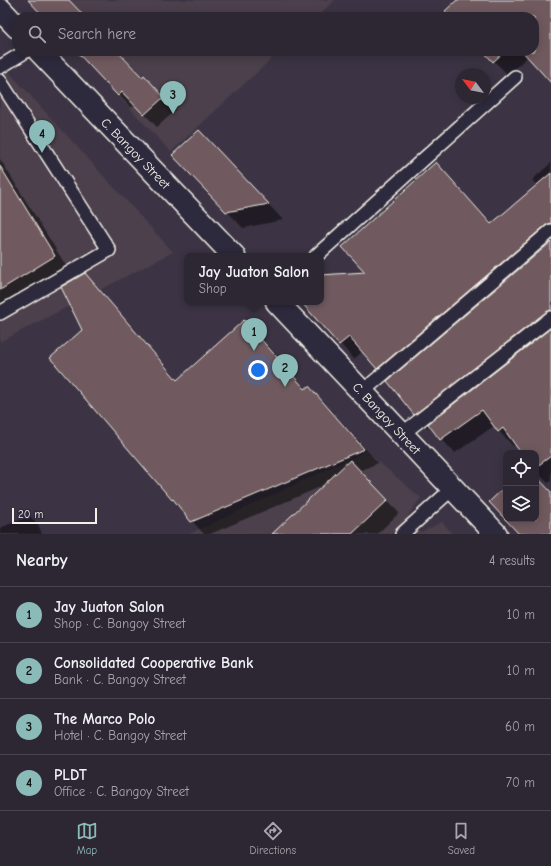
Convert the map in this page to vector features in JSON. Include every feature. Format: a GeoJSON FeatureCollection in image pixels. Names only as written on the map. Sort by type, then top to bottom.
{"type":"FeatureCollection","features":[{"type":"Feature","properties":{"kind":"main road"},"geometry":{"type":"LineString","coordinates":[[0,8],[12,21]]}},
{"type":"Feature","properties":{"kind":"main road","name":"C. Bangoy Street"},"geometry":{"type":"LineString","coordinates":[[43,56],[231,253]]}},
{"type":"Feature","properties":{"kind":"main road","name":"C. Bangoy Street"},"geometry":{"type":"LineString","coordinates":[[281,305],[496,534]]}},
{"type":"Feature","properties":{"kind":"lane"},"geometry":{"type":"LineString","coordinates":[[0,67],[18,56]]}},
{"type":"Feature","properties":{"kind":"lane"},"geometry":{"type":"LineString","coordinates":[[319,253],[515,77]]}},
{"type":"Feature","properties":{"kind":"lane"},"geometry":{"type":"LineString","coordinates":[[0,81],[109,250],[0,313]]}},
{"type":"Feature","properties":{"kind":"lane"},"geometry":{"type":"LineString","coordinates":[[362,392],[551,231]]}},
{"type":"Feature","properties":{"kind":"lane"},"geometry":{"type":"LineString","coordinates":[[402,434],[551,318]]}},
{"type":"Feature","properties":{"kind":"lane"},"geometry":{"type":"LineString","coordinates":[[402,534],[452,488]]}},
{"type":"Feature","properties":{"kind":"shaded area"},"geometry":{"type":"Polygon","coordinates":[[[69,0],[335,0],[322,12],[80,12],[69,0]]]}},
{"type":"Feature","properties":{"kind":"shaded area"},"geometry":{"type":"Polygon","coordinates":[[[122,56],[275,56],[171,152],[118,96],[140,75],[122,56]]]}},
{"type":"Feature","properties":{"kind":"shaded area"},"geometry":{"type":"Polygon","coordinates":[[[0,62],[173,252],[0,342],[0,62]]]}},
{"type":"Feature","properties":{"kind":"shaded area"},"geometry":{"type":"Polygon","coordinates":[[[366,451],[421,498],[408,515],[421,532],[442,522],[453,534],[189,534],[366,451]]]}},
{"type":"Feature","properties":{"kind":"building"},"geometry":{"type":"Polygon","coordinates":[[[28,0],[69,0],[80,12],[39,12],[28,0]]]}},
{"type":"Feature","properties":{"kind":"building"},"geometry":{"type":"Polygon","coordinates":[[[457,0],[551,0],[551,83],[527,56],[539,56],[539,12],[445,11],[457,0]]]}},
{"type":"Feature","properties":{"kind":"building"},"geometry":{"type":"Polygon","coordinates":[[[81,56],[122,56],[142,77],[144,75],[164,97],[144,115],[122,92],[118,96],[81,56]]]}},
{"type":"Feature","properties":{"kind":"building"},"geometry":{"type":"Polygon","coordinates":[[[488,56],[500,56],[493,62],[488,56]]]}},
{"type":"Feature","properties":{"kind":"building"},"geometry":{"type":"Polygon","coordinates":[[[199,130],[269,204],[226,212],[172,155],[199,130]]]}},
{"type":"Feature","properties":{"kind":"building"},"geometry":{"type":"Polygon","coordinates":[[[436,162],[491,224],[551,173],[551,223],[546,225],[377,369],[349,337],[339,345],[304,305],[324,305],[324,275],[365,272],[342,247],[436,162]]]}},
{"type":"Feature","properties":{"kind":"building"},"geometry":{"type":"Polygon","coordinates":[[[0,166],[55,256],[0,290],[0,166]]]}},
{"type":"Feature","properties":{"kind":"building"},"geometry":{"type":"Polygon","coordinates":[[[551,242],[551,310],[546,312],[414,415],[387,381],[551,242]]]}},
{"type":"Feature","properties":{"kind":"building"},"geometry":{"type":"Polygon","coordinates":[[[85,273],[177,380],[244,320],[305,389],[309,386],[364,449],[191,522],[173,499],[172,500],[50,358],[82,330],[61,287],[85,273]]]}},
{"type":"Feature","properties":{"kind":"building"},"geometry":{"type":"Polygon","coordinates":[[[551,328],[551,456],[539,465],[539,450],[519,450],[503,428],[498,432],[482,410],[440,440],[428,424],[551,328]]]}},
{"type":"Feature","properties":{"kind":"building"},"geometry":{"type":"Polygon","coordinates":[[[350,460],[388,500],[352,534],[272,534],[350,460]]]}},
{"type":"Feature","properties":{"kind":"building"},"geometry":{"type":"Polygon","coordinates":[[[539,479],[551,492],[551,534],[519,534],[508,522],[539,522],[539,479]]]}},
{"type":"Feature","properties":{"kind":"building"},"geometry":{"type":"Polygon","coordinates":[[[503,489],[503,517],[489,502],[503,489]]]}},
{"type":"Feature","properties":{"kind":"place","name":"The Marco Polo"},"geometry":{"type":"Point","coordinates":[173,114]}},
{"type":"Feature","properties":{"kind":"place","name":"PLDT"},"geometry":{"type":"Point","coordinates":[42,153]}},
{"type":"Feature","properties":{"kind":"place","name":"Jay Juaton Salon"},"geometry":{"type":"Point","coordinates":[254,351]}},
{"type":"Feature","properties":{"kind":"place","name":"Consolidated Cooperative Bank"},"geometry":{"type":"Point","coordinates":[285,387]}}]}
